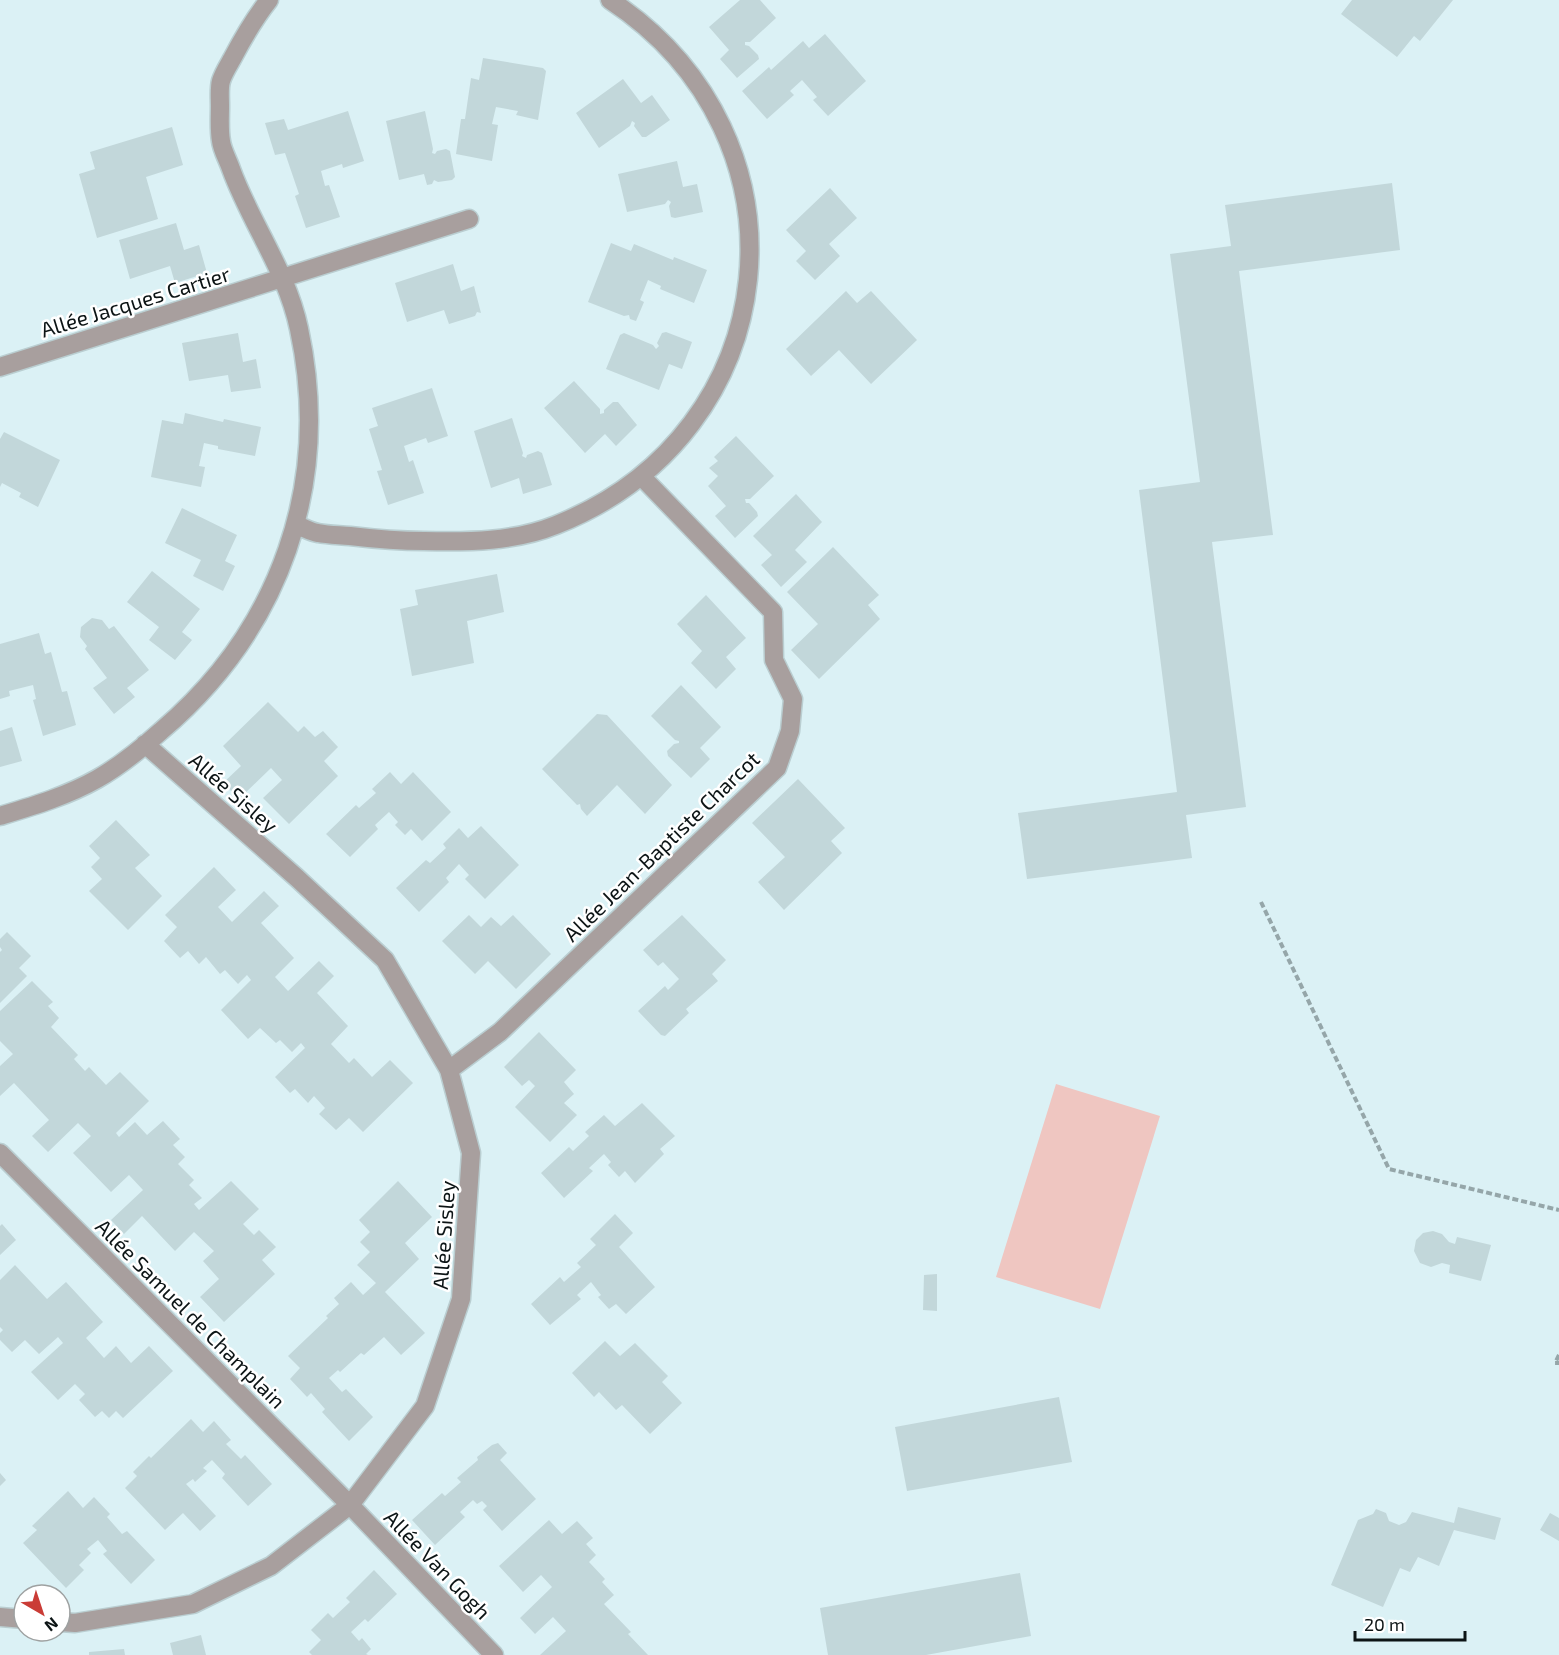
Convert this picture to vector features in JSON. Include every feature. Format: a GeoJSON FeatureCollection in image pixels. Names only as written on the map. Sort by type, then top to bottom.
{"type":"FeatureCollection","features":[{"type":"Feature","properties":{"kind":"street"},"geometry":{"type":"LineString","coordinates":[[0,816],[44,803],[98,778],[145,744],[187,709],[223,669],[254,624],[278,576],[296,525],[306,476],[310,426],[308,376],[299,326],[284,278],[240,195],[220,141],[220,82],[249,26],[269,0]]}},
{"type":"Feature","properties":{"kind":"street"},"geometry":{"type":"LineString","coordinates":[[296,525],[317,533],[399,541],[476,542],[505,539],[554,526],[601,505],[642,477],[678,441],[708,401],[731,355],[744,306],[749,266],[747,205],[735,156],[715,110],[687,68],[652,31],[610,0]]}},
{"type":"Feature","properties":{"kind":"street","name":"Allée Jacques Cartier"},"geometry":{"type":"LineString","coordinates":[[0,367],[470,219]]}},
{"type":"Feature","properties":{"kind":"street","name":"Allée Jean-Baptiste Charcot"},"geometry":{"type":"LineString","coordinates":[[449,1070],[500,1032],[777,768],[790,731],[793,699],[774,660],[773,612],[642,477]]}},
{"type":"Feature","properties":{"kind":"street","name":"Allée Sisley"},"geometry":{"type":"LineString","coordinates":[[72,1623],[193,1604],[271,1566],[350,1505],[425,1406],[461,1299],[471,1153],[449,1070],[385,960],[297,878],[145,744]]}},
{"type":"Feature","properties":{"kind":"street","name":"Allée Samuel de Champlain"},"geometry":{"type":"LineString","coordinates":[[0,1153],[350,1505]]}},
{"type":"Feature","properties":{"kind":"street","name":"Allée Van Gogh"},"geometry":{"type":"LineString","coordinates":[[350,1505],[494,1655]]}},
{"type":"Feature","properties":{"kind":"path"},"geometry":{"type":"LineString","coordinates":[[1261,902],[1389,1169],[1559,1210]]}},
{"type":"Feature","properties":{"kind":"path"},"geometry":{"type":"LineString","coordinates":[[1559,1355],[1555,1363],[1559,1363]]}},
{"type":"Feature","properties":{"kind":"shaded area"},"geometry":{"type":"Polygon","coordinates":[[[1056,1084],[1160,1116],[1100,1309],[996,1277],[1056,1084]]]}},
{"type":"Feature","properties":{"kind":"building"},"geometry":{"type":"Polygon","coordinates":[[[740,0],[760,0],[776,18],[750,42],[745,42],[745,45],[758,55],[759,59],[737,78],[720,59],[729,50],[709,27],[740,0]]]}},
{"type":"Feature","properties":{"kind":"building"},"geometry":{"type":"Polygon","coordinates":[[[1352,0],[1453,0],[1420,41],[1414,36],[1397,57],[1341,14],[1352,0]]]}},
{"type":"Feature","properties":{"kind":"building"},"geometry":{"type":"Polygon","coordinates":[[[825,34],[866,81],[828,116],[813,100],[817,97],[802,80],[790,91],[794,95],[767,119],[742,91],[769,67],[771,70],[803,41],[809,48],[825,34]]]}},
{"type":"Feature","properties":{"kind":"building"},"geometry":{"type":"Polygon","coordinates":[[[483,58],[543,68],[546,71],[538,120],[516,115],[518,111],[496,107],[492,124],[498,125],[492,161],[456,154],[461,119],[465,119],[471,78],[479,80],[483,58]]]}},
{"type":"Feature","properties":{"kind":"building"},"geometry":{"type":"Polygon","coordinates":[[[623,79],[641,103],[652,95],[670,120],[646,137],[642,137],[632,121],[630,126],[599,148],[576,113],[623,79]]]}},
{"type":"Feature","properties":{"kind":"building"},"geometry":{"type":"Polygon","coordinates":[[[348,111],[364,161],[343,168],[342,164],[321,171],[325,186],[329,185],[340,217],[306,228],[295,196],[299,194],[285,153],[275,155],[265,123],[284,119],[288,130],[348,111]]]}},
{"type":"Feature","properties":{"kind":"building"},"geometry":{"type":"Polygon","coordinates":[[[425,111],[432,153],[446,149],[450,151],[455,177],[452,180],[438,182],[434,180],[432,184],[427,185],[424,174],[399,180],[386,121],[425,111]]]}},
{"type":"Feature","properties":{"kind":"building"},"geometry":{"type":"Polygon","coordinates":[[[172,127],[183,165],[146,177],[158,219],[97,238],[79,174],[95,169],[90,152],[172,127]]]}},
{"type":"Feature","properties":{"kind":"building"},"geometry":{"type":"Polygon","coordinates":[[[677,161],[683,187],[697,184],[703,212],[671,217],[669,206],[671,202],[668,200],[665,204],[627,212],[618,174],[677,161]]]}},
{"type":"Feature","properties":{"kind":"building"},"geometry":{"type":"Polygon","coordinates":[[[1392,183],[1400,250],[1239,271],[1273,535],[1212,542],[1246,807],[1186,815],[1192,858],[1027,879],[1018,813],[1177,792],[1139,490],[1200,482],[1170,254],[1231,246],[1225,205],[1392,183]]]}},
{"type":"Feature","properties":{"kind":"building"},"geometry":{"type":"Polygon","coordinates":[[[830,188],[857,218],[829,244],[840,256],[815,280],[796,261],[806,251],[786,230],[830,188]]]}},
{"type":"Feature","properties":{"kind":"building"},"geometry":{"type":"Polygon","coordinates":[[[176,223],[184,250],[199,245],[207,273],[175,283],[170,266],[130,279],[119,240],[176,223]]]}},
{"type":"Feature","properties":{"kind":"building"},"geometry":{"type":"Polygon","coordinates":[[[611,243],[631,251],[634,244],[673,260],[674,257],[707,270],[694,303],[660,289],[661,286],[648,280],[640,300],[644,302],[636,321],[630,319],[629,315],[624,316],[588,302],[611,243]]]}},
{"type":"Feature","properties":{"kind":"building"},"geometry":{"type":"Polygon","coordinates":[[[453,264],[461,291],[474,286],[481,313],[477,312],[475,316],[449,324],[444,310],[407,322],[395,283],[453,264]]]}},
{"type":"Feature","properties":{"kind":"building"},"geometry":{"type":"Polygon","coordinates":[[[846,291],[857,303],[871,291],[917,340],[871,384],[839,350],[811,376],[786,349],[846,291]]]}},
{"type":"Feature","properties":{"kind":"building"},"geometry":{"type":"Polygon","coordinates":[[[666,332],[692,342],[682,369],[669,364],[659,390],[606,369],[620,335],[624,333],[653,345],[656,349],[662,333],[666,332]]]}},
{"type":"Feature","properties":{"kind":"building"},"geometry":{"type":"Polygon","coordinates":[[[238,333],[243,362],[256,359],[261,388],[231,392],[228,375],[189,381],[182,343],[238,333]]]}},
{"type":"Feature","properties":{"kind":"building"},"geometry":{"type":"Polygon","coordinates":[[[574,381],[600,409],[600,414],[604,413],[604,410],[613,402],[618,402],[637,425],[616,446],[605,434],[585,453],[544,408],[574,381]]]}},
{"type":"Feature","properties":{"kind":"building"},"geometry":{"type":"Polygon","coordinates":[[[432,388],[448,436],[428,443],[426,438],[404,446],[409,462],[413,460],[424,493],[388,505],[377,471],[382,470],[369,429],[378,426],[372,408],[432,388]]]}},
{"type":"Feature","properties":{"kind":"building"},"geometry":{"type":"Polygon","coordinates":[[[185,413],[223,422],[224,419],[261,427],[255,456],[218,449],[218,446],[204,443],[199,466],[205,467],[201,487],[151,477],[162,420],[183,424],[185,413]]]}},
{"type":"Feature","properties":{"kind":"building"},"geometry":{"type":"Polygon","coordinates":[[[512,418],[522,456],[526,458],[527,455],[538,451],[542,453],[552,485],[523,494],[519,478],[491,488],[474,431],[512,418]]]}},
{"type":"Feature","properties":{"kind":"building"},"geometry":{"type":"Polygon","coordinates":[[[4,432],[60,460],[38,507],[19,497],[21,493],[2,483],[0,487],[0,439],[4,432]]]}},
{"type":"Feature","properties":{"kind":"building"},"geometry":{"type":"Polygon","coordinates":[[[736,436],[774,476],[750,499],[745,499],[758,516],[735,538],[715,516],[726,506],[708,486],[718,476],[709,468],[718,461],[714,457],[736,436]]]}},
{"type":"Feature","properties":{"kind":"building"},"geometry":{"type":"Polygon","coordinates":[[[796,494],[822,522],[795,550],[807,562],[781,587],[761,565],[772,555],[753,536],[796,494]]]}},
{"type":"Feature","properties":{"kind":"building"},"geometry":{"type":"Polygon","coordinates":[[[182,508],[237,535],[225,561],[235,566],[223,591],[193,576],[201,560],[165,543],[182,508]]]}},
{"type":"Feature","properties":{"kind":"building"},"geometry":{"type":"Polygon","coordinates":[[[833,547],[879,595],[868,605],[880,619],[819,679],[791,650],[818,624],[787,592],[833,547]]]}},
{"type":"Feature","properties":{"kind":"building"},"geometry":{"type":"Polygon","coordinates":[[[152,571],[200,609],[182,632],[192,640],[175,660],[149,640],[159,627],[127,602],[152,571]]]}},
{"type":"Feature","properties":{"kind":"building"},"geometry":{"type":"Polygon","coordinates":[[[497,574],[504,612],[467,621],[474,663],[412,676],[400,609],[418,605],[415,590],[497,574]]]}},
{"type":"Feature","properties":{"kind":"building"},"geometry":{"type":"Polygon","coordinates":[[[706,595],[746,638],[726,657],[736,669],[716,689],[691,663],[702,651],[677,624],[706,595]]]}},
{"type":"Feature","properties":{"kind":"building"},"geometry":{"type":"Polygon","coordinates":[[[92,618],[102,620],[109,629],[114,626],[149,670],[127,688],[135,697],[114,714],[93,688],[107,678],[85,649],[87,646],[80,637],[81,627],[92,618]]]}},
{"type":"Feature","properties":{"kind":"building"},"geometry":{"type":"Polygon","coordinates":[[[39,633],[45,654],[51,652],[62,692],[67,691],[76,725],[43,736],[33,700],[36,699],[33,685],[9,691],[10,696],[0,699],[0,644],[39,633]]]}},
{"type":"Feature","properties":{"kind":"building"},"geometry":{"type":"Polygon","coordinates":[[[681,685],[721,727],[700,748],[710,759],[691,778],[668,756],[667,751],[679,741],[675,740],[651,716],[681,685]]]}},
{"type":"Feature","properties":{"kind":"building"},"geometry":{"type":"Polygon","coordinates":[[[268,702],[298,732],[304,726],[315,737],[323,731],[338,747],[324,761],[338,776],[289,824],[263,798],[282,780],[271,768],[239,799],[223,783],[241,766],[223,746],[268,702]]]}},
{"type":"Feature","properties":{"kind":"building"},"geometry":{"type":"Polygon","coordinates":[[[597,714],[607,715],[672,785],[645,814],[617,785],[587,816],[580,804],[577,805],[542,769],[597,714]]]}},
{"type":"Feature","properties":{"kind":"building"},"geometry":{"type":"Polygon","coordinates":[[[12,727],[22,761],[0,767],[0,731],[12,727]]]}},
{"type":"Feature","properties":{"kind":"building"},"geometry":{"type":"Polygon","coordinates":[[[390,772],[401,784],[413,772],[451,812],[422,841],[411,829],[405,835],[395,825],[398,822],[389,812],[375,825],[378,829],[350,857],[326,834],[356,805],[359,808],[376,793],[372,789],[390,772]]]}},
{"type":"Feature","properties":{"kind":"building"},"geometry":{"type":"Polygon","coordinates":[[[798,779],[845,828],[831,841],[842,853],[784,910],[758,882],[785,857],[752,823],[798,779]]]}},
{"type":"Feature","properties":{"kind":"building"},"geometry":{"type":"Polygon","coordinates":[[[116,820],[150,855],[135,868],[162,896],[128,930],[89,891],[102,879],[91,867],[100,858],[89,846],[116,820]]]}},
{"type":"Feature","properties":{"kind":"building"},"geometry":{"type":"Polygon","coordinates":[[[481,826],[519,865],[485,899],[465,879],[469,875],[459,864],[446,878],[449,882],[419,912],[396,888],[426,860],[430,863],[446,848],[443,844],[459,828],[468,838],[481,826]]]}},
{"type":"Feature","properties":{"kind":"building"},"geometry":{"type":"Polygon","coordinates":[[[214,867],[236,890],[218,907],[232,922],[264,891],[279,906],[261,923],[294,958],[275,977],[288,991],[319,961],[334,976],[317,993],[348,1026],[331,1044],[349,1063],[354,1058],[372,1077],[390,1060],[413,1083],[363,1132],[349,1118],[336,1130],[319,1114],[325,1108],[314,1096],[308,1103],[295,1089],[290,1093],[275,1077],[305,1048],[301,1043],[292,1052],[280,1040],[276,1043],[260,1028],[248,1039],[221,1010],[251,980],[247,975],[238,984],[225,970],[220,974],[206,957],[199,964],[188,951],[180,958],[164,941],[177,927],[165,915],[214,867]]]}},
{"type":"Feature","properties":{"kind":"building"},"geometry":{"type":"Polygon","coordinates":[[[469,915],[481,927],[491,917],[501,926],[513,915],[551,954],[516,989],[488,961],[475,974],[442,941],[469,915]]]}},
{"type":"Feature","properties":{"kind":"building"},"geometry":{"type":"Polygon","coordinates":[[[682,915],[726,960],[712,974],[718,981],[686,1009],[689,1013],[665,1036],[661,1035],[638,1011],[665,986],[668,990],[679,979],[663,962],[658,966],[643,950],[682,915]]]}},
{"type":"Feature","properties":{"kind":"building"},"geometry":{"type":"Polygon","coordinates":[[[7,932],[31,956],[19,968],[27,976],[0,1003],[0,952],[2,950],[0,939],[7,932]]]}},
{"type":"Feature","properties":{"kind":"building"},"geometry":{"type":"Polygon","coordinates":[[[32,981],[53,1002],[48,1006],[59,1018],[51,1027],[78,1055],[74,1059],[85,1071],[89,1067],[106,1085],[120,1072],[149,1101],[116,1133],[119,1137],[135,1122],[147,1135],[163,1121],[180,1139],[173,1145],[185,1157],[178,1164],[194,1180],[189,1185],[202,1198],[194,1204],[199,1210],[231,1181],[259,1209],[243,1224],[254,1235],[259,1230],[276,1247],[262,1260],[275,1274],[224,1322],[200,1297],[219,1279],[203,1261],[214,1251],[194,1232],[175,1251],[142,1216],[124,1234],[111,1220],[143,1190],[129,1175],[111,1192],[73,1153],[91,1136],[78,1123],[48,1152],[32,1136],[49,1120],[14,1083],[0,1096],[0,1066],[13,1054],[0,1041],[0,1011],[32,981]]]}},
{"type":"Feature","properties":{"kind":"building"},"geometry":{"type":"Polygon","coordinates":[[[539,1032],[576,1070],[564,1082],[574,1094],[564,1103],[577,1115],[550,1142],[515,1107],[535,1086],[529,1080],[522,1086],[504,1067],[539,1032]]]}},
{"type":"Feature","properties":{"kind":"building"},"geometry":{"type":"Polygon","coordinates":[[[642,1103],[675,1136],[660,1149],[664,1154],[635,1183],[625,1171],[619,1177],[608,1165],[611,1162],[604,1154],[589,1168],[593,1171],[564,1198],[541,1173],[569,1147],[573,1151],[589,1136],[585,1132],[604,1115],[615,1126],[642,1103]]]}},
{"type":"Feature","properties":{"kind":"building"},"geometry":{"type":"Polygon","coordinates":[[[398,1181],[432,1217],[405,1243],[419,1259],[385,1292],[425,1333],[401,1355],[384,1337],[364,1355],[361,1353],[340,1372],[338,1370],[329,1378],[342,1392],[346,1389],[373,1417],[349,1441],[322,1412],[325,1409],[311,1393],[307,1397],[290,1379],[300,1368],[288,1356],[328,1318],[326,1316],[339,1304],[334,1298],[351,1282],[363,1295],[376,1283],[357,1265],[370,1252],[360,1242],[370,1232],[359,1220],[398,1181]]]}},
{"type":"Feature","properties":{"kind":"building"},"geometry":{"type":"Polygon","coordinates":[[[615,1214],[633,1233],[619,1247],[655,1287],[626,1314],[616,1304],[609,1309],[598,1297],[601,1295],[591,1282],[577,1295],[581,1299],[550,1325],[531,1304],[560,1277],[564,1282],[581,1267],[577,1263],[596,1245],[590,1239],[615,1214]]]}},
{"type":"Feature","properties":{"kind":"building"},"geometry":{"type":"Polygon","coordinates":[[[2,1224],[16,1240],[0,1255],[0,1226],[2,1224]]]}},
{"type":"Feature","properties":{"kind":"building"},"geometry":{"type":"Polygon","coordinates":[[[1433,1231],[1442,1234],[1449,1242],[1455,1244],[1457,1237],[1491,1245],[1481,1281],[1449,1273],[1450,1265],[1442,1263],[1431,1267],[1420,1263],[1414,1251],[1416,1240],[1423,1233],[1433,1231]]]}},
{"type":"Feature","properties":{"kind":"building"},"geometry":{"type":"Polygon","coordinates":[[[15,1265],[47,1299],[66,1282],[103,1322],[86,1338],[104,1358],[116,1346],[131,1363],[149,1346],[173,1371],[123,1418],[116,1411],[109,1418],[102,1411],[95,1417],[79,1400],[85,1394],[75,1384],[58,1400],[31,1372],[63,1343],[58,1337],[39,1354],[25,1340],[12,1352],[0,1340],[0,1333],[3,1330],[0,1327],[0,1280],[15,1265]]]}},
{"type":"Feature","properties":{"kind":"building"},"geometry":{"type":"Polygon","coordinates":[[[937,1274],[937,1311],[923,1310],[924,1275],[937,1274]]]}},
{"type":"Feature","properties":{"kind":"building"},"geometry":{"type":"Polygon","coordinates":[[[605,1341],[620,1356],[635,1343],[668,1376],[662,1382],[682,1403],[650,1434],[622,1405],[616,1410],[599,1392],[594,1397],[572,1373],[605,1341]]]}},
{"type":"Feature","properties":{"kind":"building"},"geometry":{"type":"Polygon","coordinates":[[[1059,1397],[1072,1462],[907,1491],[895,1427],[1059,1397]]]}},
{"type":"Feature","properties":{"kind":"building"},"geometry":{"type":"Polygon","coordinates":[[[191,1419],[203,1432],[214,1421],[231,1440],[226,1444],[241,1459],[245,1455],[272,1484],[248,1506],[222,1478],[225,1474],[212,1460],[203,1468],[207,1471],[195,1482],[193,1479],[186,1484],[216,1516],[200,1531],[183,1513],[165,1530],[125,1488],[137,1476],[133,1472],[149,1456],[151,1458],[191,1419]]]}},
{"type":"Feature","properties":{"kind":"building"},"geometry":{"type":"Polygon","coordinates":[[[498,1443],[507,1453],[500,1460],[536,1499],[502,1531],[483,1510],[487,1506],[482,1501],[477,1504],[473,1500],[460,1512],[465,1517],[435,1545],[412,1520],[442,1493],[445,1496],[461,1482],[457,1478],[478,1460],[477,1457],[498,1443]]]}},
{"type":"Feature","properties":{"kind":"building"},"geometry":{"type":"Polygon","coordinates":[[[0,1473],[6,1480],[0,1486],[0,1473]]]}},
{"type":"Feature","properties":{"kind":"building"},"geometry":{"type":"Polygon","coordinates":[[[68,1491],[83,1508],[94,1497],[110,1514],[107,1517],[122,1534],[127,1531],[155,1560],[131,1584],[103,1554],[107,1551],[98,1540],[87,1549],[91,1553],[79,1565],[84,1570],[71,1583],[61,1583],[23,1543],[37,1530],[32,1526],[68,1491]]]}},
{"type":"Feature","properties":{"kind":"building"},"geometry":{"type":"Polygon","coordinates":[[[1458,1507],[1501,1518],[1495,1540],[1454,1530],[1439,1566],[1418,1557],[1410,1572],[1400,1568],[1383,1607],[1331,1585],[1358,1520],[1373,1514],[1376,1509],[1386,1513],[1389,1521],[1399,1525],[1406,1522],[1412,1512],[1454,1523],[1458,1507]]]}},
{"type":"Feature","properties":{"kind":"building"},"geometry":{"type":"Polygon","coordinates":[[[1550,1513],[1559,1518],[1559,1541],[1540,1530],[1550,1513]]]}},
{"type":"Feature","properties":{"kind":"building"},"geometry":{"type":"Polygon","coordinates":[[[549,1520],[562,1534],[577,1521],[593,1538],[586,1544],[596,1555],[589,1562],[605,1579],[602,1582],[614,1595],[604,1604],[631,1632],[628,1634],[648,1655],[540,1655],[566,1631],[553,1617],[535,1634],[520,1618],[552,1587],[541,1575],[523,1592],[499,1566],[549,1520]]]}},
{"type":"Feature","properties":{"kind":"building"},"geometry":{"type":"Polygon","coordinates":[[[374,1570],[397,1594],[368,1622],[365,1619],[351,1632],[359,1641],[362,1638],[371,1649],[366,1654],[368,1655],[312,1655],[309,1652],[321,1640],[311,1630],[328,1613],[333,1618],[350,1602],[346,1598],[374,1570]]]}},
{"type":"Feature","properties":{"kind":"building"},"geometry":{"type":"Polygon","coordinates":[[[1020,1573],[1031,1636],[926,1655],[828,1655],[820,1608],[1020,1573]]]}},
{"type":"Feature","properties":{"kind":"building"},"geometry":{"type":"Polygon","coordinates":[[[201,1635],[206,1655],[173,1655],[170,1643],[201,1635]]]}},
{"type":"Feature","properties":{"kind":"building"},"geometry":{"type":"Polygon","coordinates":[[[124,1649],[125,1655],[89,1655],[89,1652],[124,1649]]]}}]}
